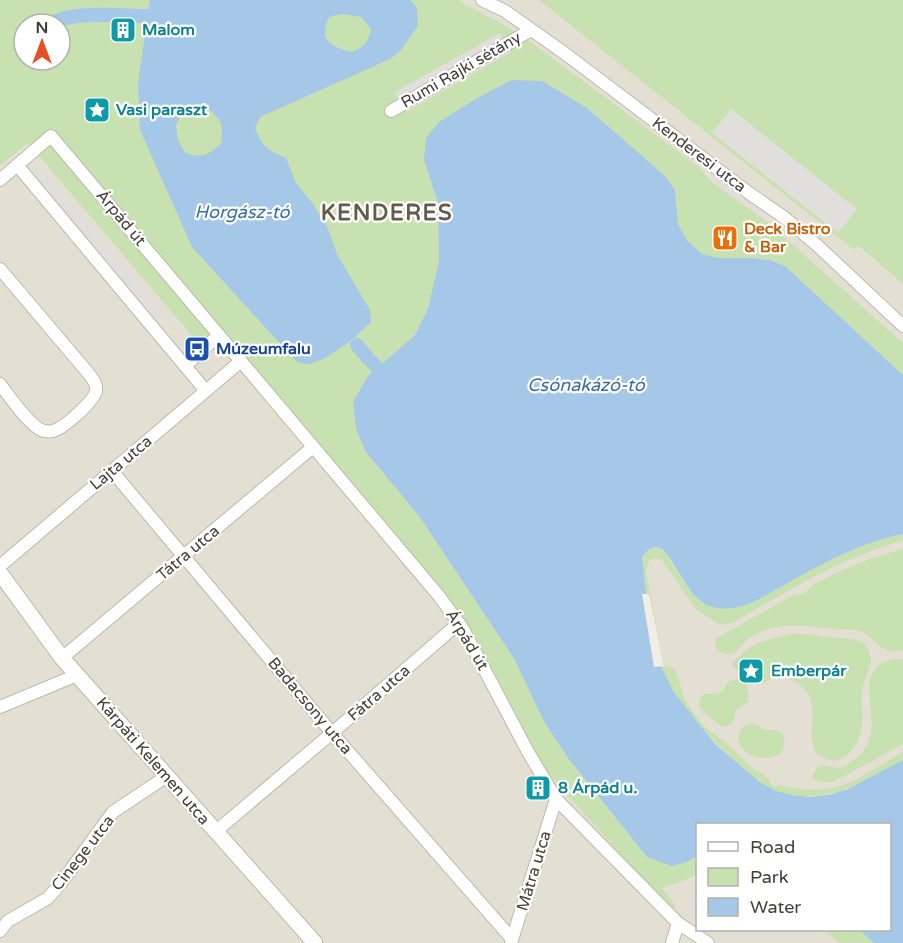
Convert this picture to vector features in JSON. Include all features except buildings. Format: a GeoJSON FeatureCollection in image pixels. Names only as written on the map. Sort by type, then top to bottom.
{"type":"FeatureCollection","features":[{"type":"Feature","properties":{"kind":"street","name":"Kenderesi utca"},"geometry":{"type":"LineString","coordinates":[[482,0],[505,11],[567,54],[785,218],[903,326]]}},
{"type":"Feature","properties":{"kind":"street","name":"Rumi Rajki sétány"},"geometry":{"type":"LineString","coordinates":[[391,111],[531,30]]}},
{"type":"Feature","properties":{"kind":"street","name":"Árpád út"},"geometry":{"type":"LineString","coordinates":[[0,180],[51,136],[439,596],[459,623],[528,752],[556,799],[678,923],[708,943]]}},
{"type":"Feature","properties":{"kind":"street"},"geometry":{"type":"LineString","coordinates":[[17,165],[206,391]]}},
{"type":"Feature","properties":{"kind":"street"},"geometry":{"type":"LineString","coordinates":[[0,269],[89,374],[96,384],[96,393],[90,402],[70,420],[52,432],[42,431],[34,426],[0,384]]}},
{"type":"Feature","properties":{"kind":"street"},"geometry":{"type":"LineString","coordinates":[[185,366],[219,335]]}},
{"type":"Feature","properties":{"kind":"street","name":"Lajta utca"},"geometry":{"type":"LineString","coordinates":[[0,566],[241,361]]}},
{"type":"Feature","properties":{"kind":"street","name":"Tátra utca"},"geometry":{"type":"LineString","coordinates":[[62,658],[314,447]]}},
{"type":"Feature","properties":{"kind":"street","name":"Badacsony utca"},"geometry":{"type":"LineString","coordinates":[[111,471],[332,733],[512,941]]}},
{"type":"Feature","properties":{"kind":"street","name":"Kárpáti Kelemen utca"},"geometry":{"type":"LineString","coordinates":[[0,573],[62,658],[315,943]]}},
{"type":"Feature","properties":{"kind":"street","name":"Fátra utca"},"geometry":{"type":"LineString","coordinates":[[215,832],[459,623]]}},
{"type":"Feature","properties":{"kind":"street"},"geometry":{"type":"LineString","coordinates":[[0,707],[77,675]]}},
{"type":"Feature","properties":{"kind":"street","name":"Cinege utca"},"geometry":{"type":"LineString","coordinates":[[0,931],[8,921],[48,898],[114,813],[166,776]]}},
{"type":"Feature","properties":{"kind":"street","name":"Mátra utca"},"geometry":{"type":"LineString","coordinates":[[512,941],[556,799]]}},
{"type":"Feature","properties":{"kind":"street"},"geometry":{"type":"LineString","coordinates":[[672,943],[678,923]]}},
{"type":"Feature","properties":{"kind":"shaded area"},"geometry":{"type":"Polygon","coordinates":[[[150,0],[539,0],[854,250],[857,246],[903,284],[903,943],[0,943],[0,166],[28,143],[150,0]]]}},
{"type":"Feature","properties":{"kind":"shaded area"},"geometry":{"type":"Polygon","coordinates":[[[500,33],[511,52],[406,112],[395,92],[500,33]]]}},
{"type":"Feature","properties":{"kind":"shaded area"},"geometry":{"type":"Polygon","coordinates":[[[731,109],[857,209],[838,233],[712,133],[731,109]]]}},
{"type":"Feature","properties":{"kind":"shaded area"},"geometry":{"type":"Polygon","coordinates":[[[43,171],[165,315],[152,327],[31,182],[43,171]]]}},
{"type":"Feature","properties":{"kind":"shaded area"},"geometry":{"type":"Polygon","coordinates":[[[725,176],[768,207],[762,216],[718,185],[725,176]]]}},
{"type":"Feature","properties":{"kind":"shaded area"},"geometry":{"type":"Polygon","coordinates":[[[696,891],[696,908],[693,911],[684,902],[696,891]]]}},
{"type":"Feature","properties":{"kind":"green space"},"geometry":{"type":"Polygon","coordinates":[[[0,0],[457,0],[501,23],[535,45],[699,167],[711,182],[766,221],[903,343],[903,375],[785,266],[770,260],[719,258],[702,254],[687,240],[678,224],[675,190],[542,81],[512,81],[479,97],[424,160],[438,203],[439,261],[428,308],[415,335],[368,376],[365,451],[419,516],[515,660],[543,720],[568,758],[647,857],[672,866],[696,857],[696,875],[662,888],[676,906],[671,911],[537,759],[469,628],[453,605],[218,328],[199,344],[28,143],[0,166],[0,0]]]}},
{"type":"Feature","properties":{"kind":"green space"},"geometry":{"type":"Polygon","coordinates":[[[539,0],[903,0],[903,284],[858,246],[854,250],[539,0]]]}},
{"type":"Feature","properties":{"kind":"green space"},"geometry":{"type":"Polygon","coordinates":[[[903,534],[903,541],[836,566],[734,622],[723,625],[695,608],[661,559],[654,558],[648,562],[646,572],[664,665],[673,668],[678,676],[683,696],[706,728],[724,741],[752,768],[771,780],[770,784],[776,787],[779,785],[810,790],[833,788],[856,779],[903,752],[903,760],[864,782],[837,792],[808,796],[770,789],[708,735],[688,713],[672,690],[655,643],[643,573],[644,553],[654,548],[663,550],[687,586],[699,599],[715,607],[725,608],[744,605],[848,552],[875,541],[903,534]]]}},
{"type":"Feature","properties":{"kind":"green space"},"geometry":{"type":"Polygon","coordinates":[[[903,549],[903,650],[885,649],[860,631],[797,625],[780,626],[762,631],[729,655],[716,648],[717,638],[793,595],[802,594],[811,586],[844,569],[903,549]]]}},
{"type":"Feature","properties":{"kind":"green space"},"geometry":{"type":"Polygon","coordinates":[[[791,634],[853,639],[864,644],[868,649],[871,659],[862,690],[861,732],[855,747],[841,759],[827,759],[818,754],[813,747],[811,739],[812,702],[802,686],[778,677],[763,683],[758,682],[733,667],[733,661],[757,643],[791,634]]]}},
{"type":"Feature","properties":{"kind":"green space"},"geometry":{"type":"Polygon","coordinates":[[[892,659],[903,659],[903,744],[835,781],[815,780],[813,773],[819,766],[836,768],[845,766],[857,758],[865,748],[871,727],[870,681],[880,664],[892,659]]]}},
{"type":"Feature","properties":{"kind":"green space"},"geometry":{"type":"Polygon","coordinates":[[[735,679],[745,684],[748,690],[748,701],[736,710],[731,725],[721,727],[700,708],[699,699],[704,694],[722,692],[728,682],[735,679]]]}},
{"type":"Feature","properties":{"kind":"green space"},"geometry":{"type":"Polygon","coordinates":[[[753,723],[782,734],[784,744],[780,754],[768,758],[758,757],[742,748],[739,733],[743,727],[753,723]]]}},
{"type":"Feature","properties":{"kind":"green space"},"geometry":{"type":"Polygon","coordinates":[[[825,931],[860,931],[874,943],[839,943],[825,931]]]}},
{"type":"Feature","properties":{"kind":"water","name":"Horgász-tó"},"geometry":{"type":"Polygon","coordinates":[[[150,0],[410,0],[417,8],[418,26],[400,51],[390,59],[260,117],[255,128],[266,148],[286,158],[295,181],[327,226],[337,254],[370,310],[371,322],[365,328],[322,360],[305,364],[296,361],[192,247],[140,130],[138,83],[150,0]],[[342,14],[329,17],[326,37],[328,42],[338,48],[352,52],[365,44],[371,29],[361,17],[342,14]],[[205,106],[192,107],[182,113],[176,125],[178,140],[185,153],[196,156],[204,155],[221,144],[220,122],[215,114],[205,106]]]}},
{"type":"Feature","properties":{"kind":"water","name":"Csónakázó-tó"},"geometry":{"type":"Polygon","coordinates":[[[512,80],[542,81],[587,108],[665,176],[675,190],[678,224],[687,240],[702,254],[719,258],[770,260],[785,266],[903,375],[903,534],[849,551],[760,599],[739,607],[729,608],[710,606],[697,598],[668,555],[660,548],[651,549],[642,558],[646,594],[661,666],[673,691],[715,744],[761,783],[776,791],[792,795],[810,797],[829,795],[848,789],[903,760],[903,943],[874,943],[860,931],[891,931],[891,823],[696,823],[696,857],[672,866],[647,857],[568,758],[543,720],[515,660],[419,516],[365,451],[356,428],[353,402],[368,376],[415,335],[428,308],[439,261],[438,203],[424,160],[426,138],[439,122],[512,80]]]}},
{"type":"Feature","properties":{"kind":"pier"},"geometry":{"type":"Polygon","coordinates":[[[642,594],[649,594],[664,666],[654,667],[642,594]]]}},
{"type":"Feature","properties":{"kind":"waterway"},"geometry":{"type":"LineString","coordinates":[[72,17],[84,15],[148,16]]}},
{"type":"Feature","properties":{"kind":"waterway"},"geometry":{"type":"LineString","coordinates":[[357,345],[367,357]]}},
{"type":"Feature","properties":{"kind":"waterway"},"geometry":{"type":"LineString","coordinates":[[372,362],[377,368]]}},
{"type":"Feature","properties":{"kind":"place","name":"Malom"},"geometry":{"type":"Point","coordinates":[123,30]}},
{"type":"Feature","properties":{"kind":"place","name":"Vasi paraszt"},"geometry":{"type":"Point","coordinates":[97,110]}},
{"type":"Feature","properties":{"kind":"place","name":"Deck Bistro & Bar"},"geometry":{"type":"Point","coordinates":[725,238]}},
{"type":"Feature","properties":{"kind":"place","name":"Múzeumfalu"},"geometry":{"type":"Point","coordinates":[197,349]}},
{"type":"Feature","properties":{"kind":"place","name":"Emberpár"},"geometry":{"type":"Point","coordinates":[751,671]}},
{"type":"Feature","properties":{"kind":"place","name":"8 Árpád u."},"geometry":{"type":"Point","coordinates":[538,788]}},
{"type":"Feature","properties":{"kind":"district","name":"KENDERES"},"geometry":{"type":"Point","coordinates":[387,213]}}]}
